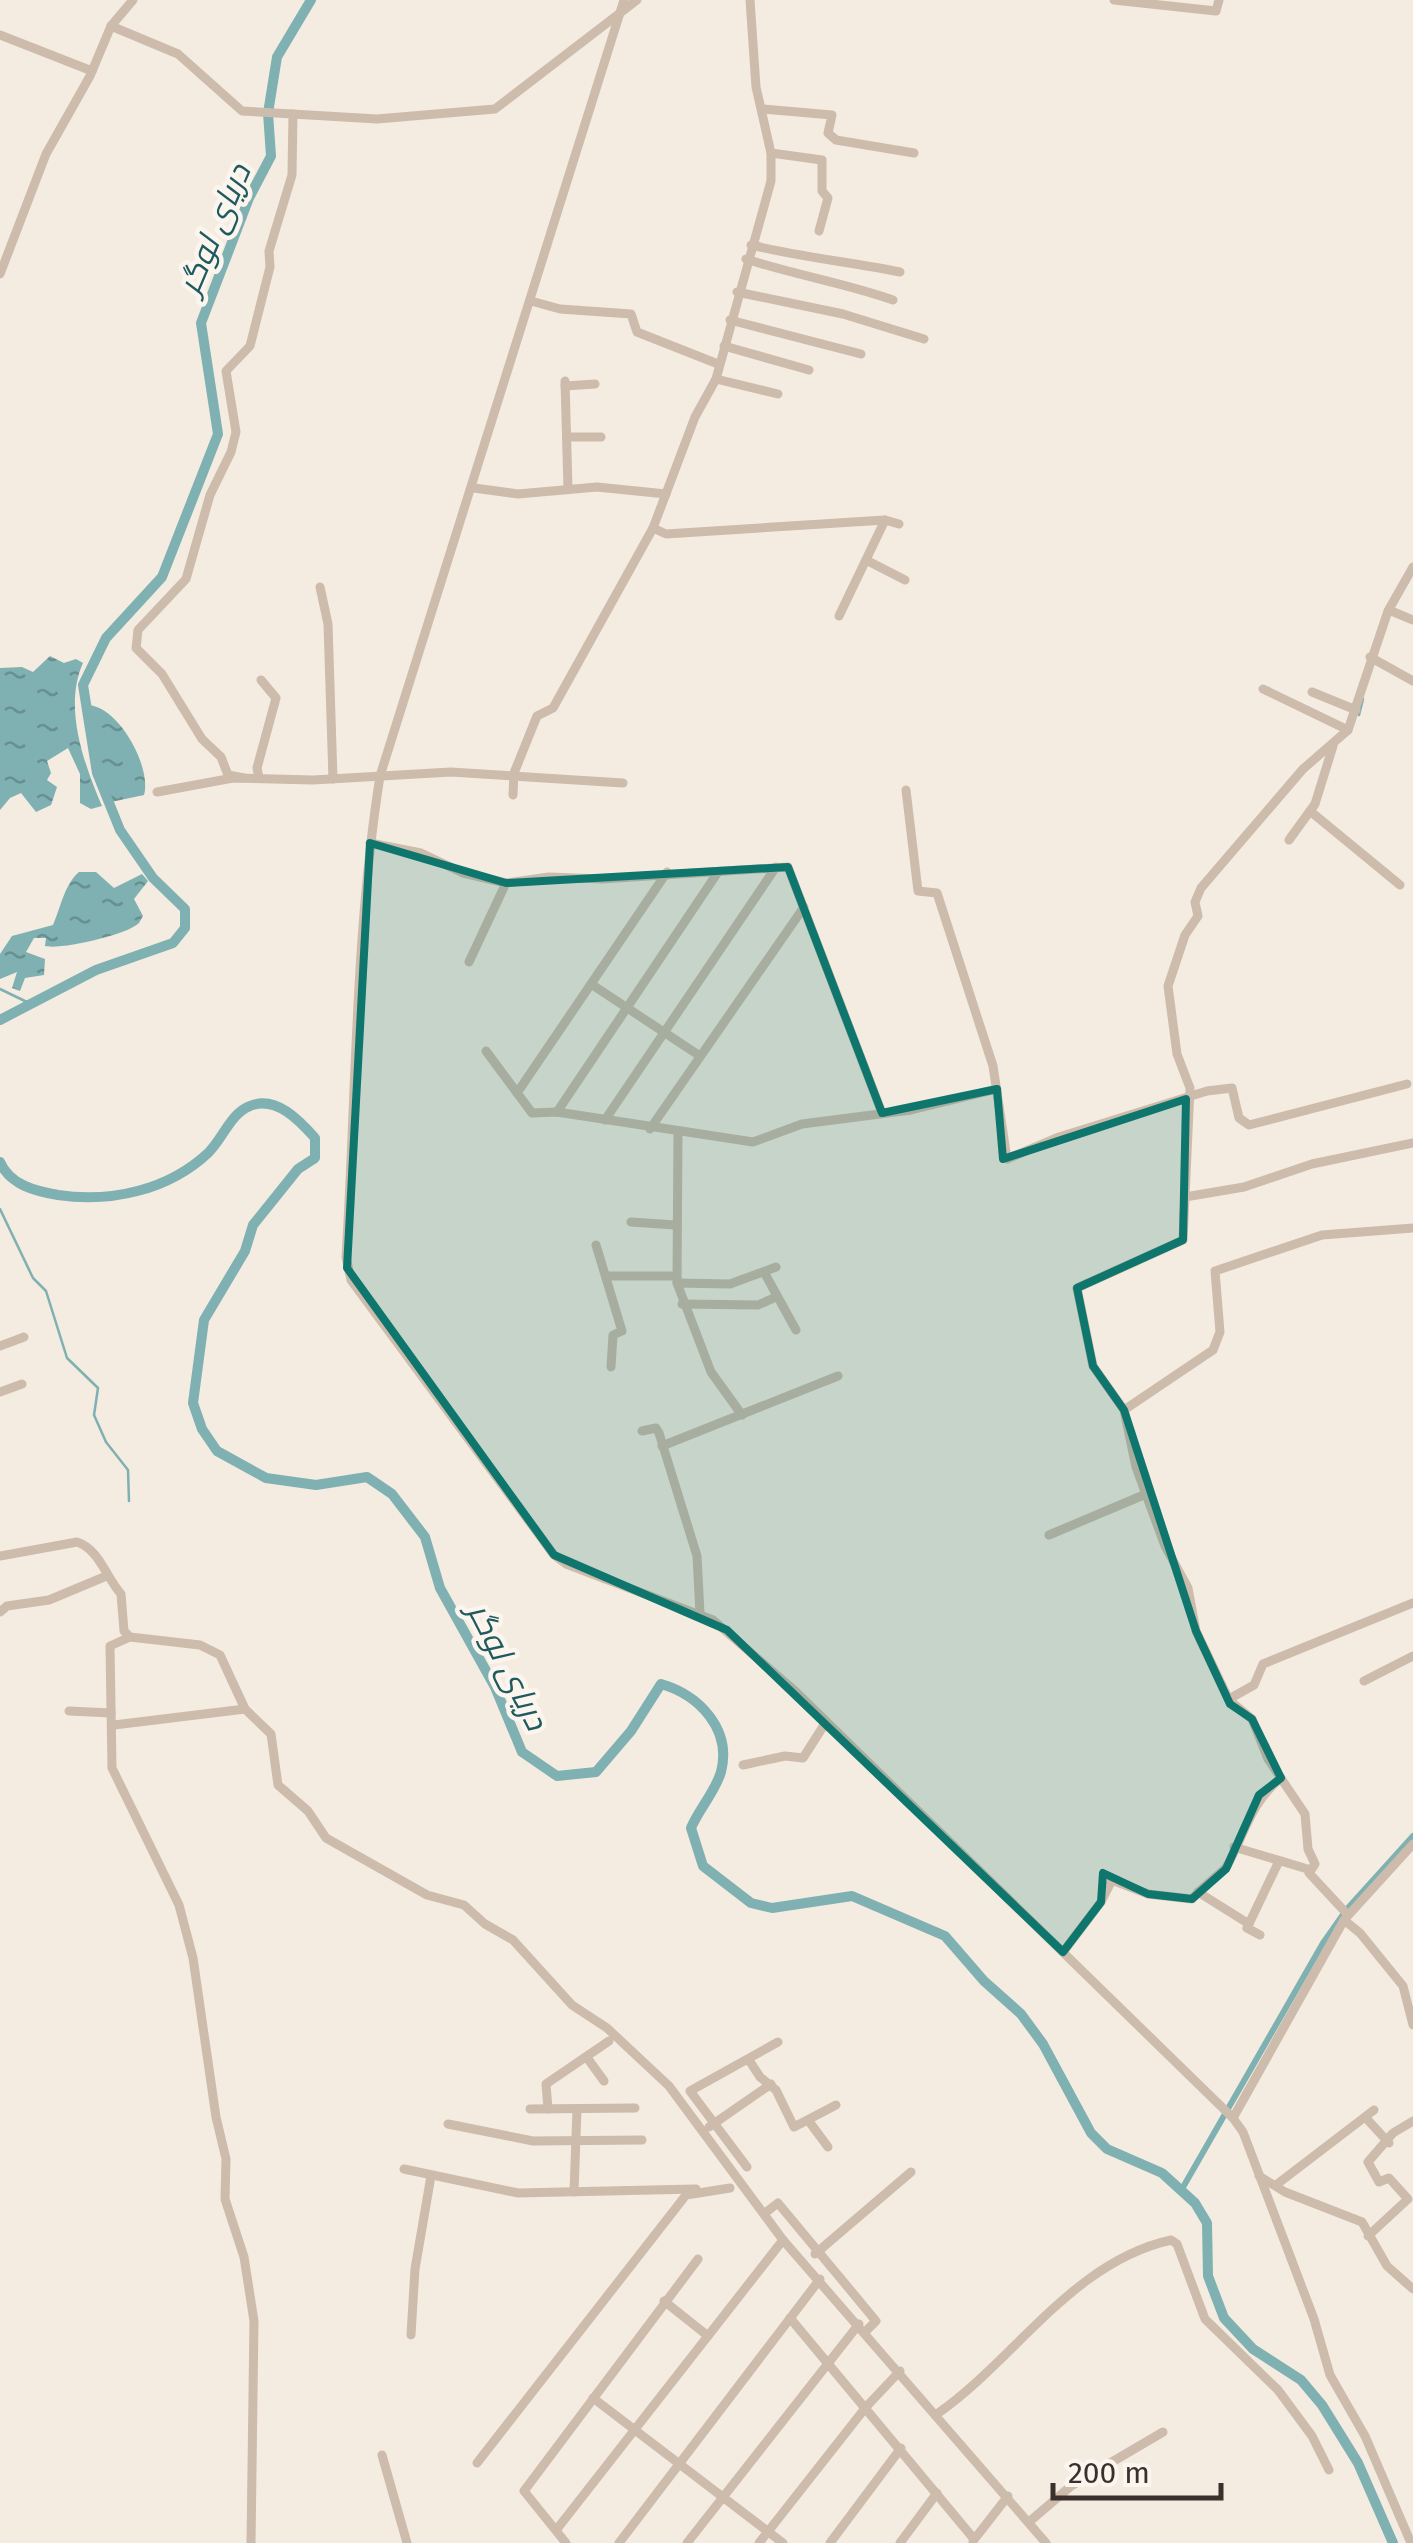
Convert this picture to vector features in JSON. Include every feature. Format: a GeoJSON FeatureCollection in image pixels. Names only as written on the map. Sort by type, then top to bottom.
{"type":"FeatureCollection","features":[{"type":"Feature","properties":{"kind":"street"},"geometry":{"type":"LineString","coordinates":[[0,274],[46,154],[92,72],[111,26],[133,0]]}},
{"type":"Feature","properties":{"kind":"street"},"geometry":{"type":"LineString","coordinates":[[624,0],[474,488],[380,776],[370,843],[346,1258],[351,1280],[554,1555],[566,1564],[700,1614],[727,1630],[1229,2115],[1259,2176],[1330,2375],[1365,2436],[1411,2543]]}},
{"type":"Feature","properties":{"kind":"street"},"geometry":{"type":"LineString","coordinates":[[111,26],[178,54],[232,106],[251,113],[377,119],[494,110],[637,0]]}},
{"type":"Feature","properties":{"kind":"street"},"geometry":{"type":"LineString","coordinates":[[513,794],[514,774],[537,716],[553,708],[652,528],[695,417],[716,379],[746,259],[771,181],[771,153],[756,88],[750,0]]}},
{"type":"Feature","properties":{"kind":"street"},"geometry":{"type":"LineString","coordinates":[[1114,0],[1216,11],[1219,0]]}},
{"type":"Feature","properties":{"kind":"street"},"geometry":{"type":"LineString","coordinates":[[0,35],[92,72]]}},
{"type":"Feature","properties":{"kind":"street"},"geometry":{"type":"LineString","coordinates":[[763,108],[832,114],[828,134],[836,140],[914,153]]}},
{"type":"Feature","properties":{"kind":"street"},"geometry":{"type":"LineString","coordinates":[[244,778],[228,775],[222,757],[202,739],[162,674],[136,648],[138,630],[186,579],[210,495],[236,432],[226,370],[250,346],[270,267],[269,251],[292,175],[288,114]]}},
{"type":"Feature","properties":{"kind":"street"},"geometry":{"type":"LineString","coordinates":[[771,153],[822,160],[822,192],[828,198],[819,230]]}},
{"type":"Feature","properties":{"kind":"street"},"geometry":{"type":"LineString","coordinates":[[751,244],[810,260],[842,260],[900,272]]}},
{"type":"Feature","properties":{"kind":"street"},"geometry":{"type":"LineString","coordinates":[[746,259],[805,278],[843,282],[893,300]]}},
{"type":"Feature","properties":{"kind":"street"},"geometry":{"type":"LineString","coordinates":[[737,292],[843,314],[924,339]]}},
{"type":"Feature","properties":{"kind":"street"},"geometry":{"type":"LineString","coordinates":[[531,301],[560,309],[631,314],[637,332],[718,364]]}},
{"type":"Feature","properties":{"kind":"street"},"geometry":{"type":"LineString","coordinates":[[730,320],[861,354]]}},
{"type":"Feature","properties":{"kind":"street"},"geometry":{"type":"LineString","coordinates":[[724,346],[809,370]]}},
{"type":"Feature","properties":{"kind":"street"},"geometry":{"type":"LineString","coordinates":[[716,379],[778,394]]}},
{"type":"Feature","properties":{"kind":"street"},"geometry":{"type":"LineString","coordinates":[[568,489],[565,384],[595,384]]}},
{"type":"Feature","properties":{"kind":"street"},"geometry":{"type":"LineString","coordinates":[[567,438],[602,437]]}},
{"type":"Feature","properties":{"kind":"street"},"geometry":{"type":"LineString","coordinates":[[474,488],[518,494],[568,489],[666,494]]}},
{"type":"Feature","properties":{"kind":"street"},"geometry":{"type":"LineString","coordinates":[[652,528],[666,534],[885,520],[899,524]]}},
{"type":"Feature","properties":{"kind":"street"},"geometry":{"type":"LineString","coordinates":[[839,616],[885,520]]}},
{"type":"Feature","properties":{"kind":"street"},"geometry":{"type":"LineString","coordinates":[[866,560],[905,580]]}},
{"type":"Feature","properties":{"kind":"street"},"geometry":{"type":"LineString","coordinates":[[1311,1870],[1315,1864],[1308,1849],[1305,1814],[1281,1778],[1252,1718],[1228,1699],[1196,1631],[1188,1588],[1165,1546],[1126,1437],[1124,1410],[1093,1366],[1077,1288],[1183,1240],[1186,1099],[1190,1088],[1177,1054],[1168,986],[1185,935],[1198,916],[1196,902],[1201,888],[1303,770],[1348,730],[1389,610],[1413,567]]}},
{"type":"Feature","properties":{"kind":"street"},"geometry":{"type":"LineString","coordinates":[[320,587],[328,624],[332,779]]}},
{"type":"Feature","properties":{"kind":"street"},"geometry":{"type":"LineString","coordinates":[[1389,610],[1413,620]]}},
{"type":"Feature","properties":{"kind":"street"},"geometry":{"type":"LineString","coordinates":[[1373,659],[1413,681]]}},
{"type":"Feature","properties":{"kind":"street"},"geometry":{"type":"LineString","coordinates":[[259,778],[258,768],[276,698],[261,680]]}},
{"type":"Feature","properties":{"kind":"street"},"geometry":{"type":"LineString","coordinates":[[1263,689],[1348,730]]}},
{"type":"Feature","properties":{"kind":"street"},"geometry":{"type":"LineString","coordinates":[[1312,692],[1356,710]]}},
{"type":"Feature","properties":{"kind":"street"},"geometry":{"type":"LineString","coordinates":[[1289,840],[1310,811],[1333,746]]}},
{"type":"Feature","properties":{"kind":"street"},"geometry":{"type":"LineString","coordinates":[[157,792],[244,778],[514,774],[622,783]]}},
{"type":"Feature","properties":{"kind":"street"},"geometry":{"type":"LineString","coordinates":[[906,790],[918,891],[936,892],[997,1089],[1007,1159],[1059,1137],[1232,1088],[1238,1118],[1250,1125],[1408,1084]]}},
{"type":"Feature","properties":{"kind":"street"},"geometry":{"type":"LineString","coordinates":[[1310,811],[1400,885]]}},
{"type":"Feature","properties":{"kind":"street"},"geometry":{"type":"LineString","coordinates":[[370,843],[421,853],[463,874],[506,883],[790,868],[882,1113]]}},
{"type":"Feature","properties":{"kind":"street"},"geometry":{"type":"LineString","coordinates":[[605,1120],[776,867]]}},
{"type":"Feature","properties":{"kind":"street"},"geometry":{"type":"LineString","coordinates":[[517,1093],[667,872]]}},
{"type":"Feature","properties":{"kind":"street"},"geometry":{"type":"LineString","coordinates":[[557,1112],[718,872]]}},
{"type":"Feature","properties":{"kind":"street"},"geometry":{"type":"LineString","coordinates":[[470,962],[506,883]]}},
{"type":"Feature","properties":{"kind":"street"},"geometry":{"type":"LineString","coordinates":[[650,1129],[804,907]]}},
{"type":"Feature","properties":{"kind":"street"},"geometry":{"type":"LineString","coordinates":[[592,984],[700,1056]]}},
{"type":"Feature","properties":{"kind":"street"},"geometry":{"type":"LineString","coordinates":[[486,1050],[532,1112],[557,1112],[752,1142],[802,1124],[882,1113],[997,1089]]}},
{"type":"Feature","properties":{"kind":"street"},"geometry":{"type":"LineString","coordinates":[[678,1132],[676,1280],[710,1372],[742,1416]]}},
{"type":"Feature","properties":{"kind":"street"},"geometry":{"type":"LineString","coordinates":[[1185,1197],[1244,1187],[1312,1164],[1413,1143]]}},
{"type":"Feature","properties":{"kind":"street"},"geometry":{"type":"LineString","coordinates":[[631,1222],[676,1225]]}},
{"type":"Feature","properties":{"kind":"street"},"geometry":{"type":"LineString","coordinates":[[1124,1410],[1213,1350],[1220,1332],[1214,1272],[1322,1235],[1413,1228]]}},
{"type":"Feature","properties":{"kind":"street"},"geometry":{"type":"LineString","coordinates":[[596,1246],[622,1331],[613,1335],[611,1367]]}},
{"type":"Feature","properties":{"kind":"street"},"geometry":{"type":"LineString","coordinates":[[607,1276],[730,1284],[776,1267]]}},
{"type":"Feature","properties":{"kind":"street"},"geometry":{"type":"LineString","coordinates":[[764,1272],[796,1330]]}},
{"type":"Feature","properties":{"kind":"street"},"geometry":{"type":"LineString","coordinates":[[682,1304],[758,1305],[776,1297]]}},
{"type":"Feature","properties":{"kind":"street"},"geometry":{"type":"LineString","coordinates":[[0,1346],[24,1337]]}},
{"type":"Feature","properties":{"kind":"street"},"geometry":{"type":"LineString","coordinates":[[662,1446],[838,1376]]}},
{"type":"Feature","properties":{"kind":"street"},"geometry":{"type":"LineString","coordinates":[[0,1392],[22,1384]]}},
{"type":"Feature","properties":{"kind":"street"},"geometry":{"type":"LineString","coordinates":[[642,1431],[656,1428],[697,1556],[700,1614]]}},
{"type":"Feature","properties":{"kind":"street"},"geometry":{"type":"LineString","coordinates":[[1049,1535],[1146,1494]]}},
{"type":"Feature","properties":{"kind":"street"},"geometry":{"type":"LineString","coordinates":[[0,1556],[77,1542],[94,1551],[104,1577],[121,1594],[124,1631],[130,1637]]}},
{"type":"Feature","properties":{"kind":"street"},"geometry":{"type":"LineString","coordinates":[[0,1612],[7,1606],[50,1600],[104,1577]]}},
{"type":"Feature","properties":{"kind":"street"},"geometry":{"type":"LineString","coordinates":[[1228,1699],[1254,1685],[1264,1664],[1413,1603]]}},
{"type":"Feature","properties":{"kind":"street"},"geometry":{"type":"LineString","coordinates":[[251,2543],[254,2321],[244,2258],[226,2198],[226,2159],[216,2117],[194,1958],[178,1905],[112,1768],[110,1646],[130,1637],[200,1645],[215,1651],[245,1709],[272,1734],[278,1785],[308,1810],[326,1838],[426,1894],[464,1904],[485,1924],[512,1940],[572,2005],[608,2028],[669,2086],[784,2240],[900,2371],[941,2411],[1008,2496],[1033,2518],[1046,2543]]}},
{"type":"Feature","properties":{"kind":"street"},"geometry":{"type":"LineString","coordinates":[[1364,1681],[1413,1656]]}},
{"type":"Feature","properties":{"kind":"street"},"geometry":{"type":"LineString","coordinates":[[114,1725],[245,1709]]}},
{"type":"Feature","properties":{"kind":"street"},"geometry":{"type":"LineString","coordinates":[[70,1711],[111,1714]]}},
{"type":"Feature","properties":{"kind":"street"},"geometry":{"type":"LineString","coordinates":[[743,1764],[785,1756],[803,1758],[826,1722]]}},
{"type":"Feature","properties":{"kind":"street"},"geometry":{"type":"LineString","coordinates":[[1062,1952],[1112,1880],[1166,1898],[1192,1899],[1226,1868],[1259,1795],[1281,1778]]}},
{"type":"Feature","properties":{"kind":"street"},"geometry":{"type":"LineString","coordinates":[[1229,2115],[1346,1915],[1413,1844]]}},
{"type":"Feature","properties":{"kind":"street"},"geometry":{"type":"LineString","coordinates":[[1234,1847],[1311,1870],[1403,1986],[1413,2025]]}},
{"type":"Feature","properties":{"kind":"street"},"geometry":{"type":"LineString","coordinates":[[1260,1935],[1247,1928],[1279,1861]]}},
{"type":"Feature","properties":{"kind":"street"},"geometry":{"type":"LineString","coordinates":[[1198,1892],[1249,1924]]}},
{"type":"Feature","properties":{"kind":"street"},"geometry":{"type":"LineString","coordinates":[[548,2109],[546,2084],[609,2042]]}},
{"type":"Feature","properties":{"kind":"street"},"geometry":{"type":"LineString","coordinates":[[746,2167],[690,2091],[778,2042]]}},
{"type":"Feature","properties":{"kind":"street"},"geometry":{"type":"LineString","coordinates":[[588,2059],[604,2080]]}},
{"type":"Feature","properties":{"kind":"street"},"geometry":{"type":"LineString","coordinates":[[749,2060],[760,2077],[771,2084],[794,2127],[836,2105]]}},
{"type":"Feature","properties":{"kind":"street"},"geometry":{"type":"LineString","coordinates":[[703,2132],[771,2084]]}},
{"type":"Feature","properties":{"kind":"street"},"geometry":{"type":"LineString","coordinates":[[530,2110],[635,2108]]}},
{"type":"Feature","properties":{"kind":"street"},"geometry":{"type":"LineString","coordinates":[[574,2192],[577,2109]]}},
{"type":"Feature","properties":{"kind":"street"},"geometry":{"type":"LineString","coordinates":[[1276,2185],[1374,2110]]}},
{"type":"Feature","properties":{"kind":"street"},"geometry":{"type":"LineString","coordinates":[[1365,2117],[1388,2142]]}},
{"type":"Feature","properties":{"kind":"street"},"geometry":{"type":"LineString","coordinates":[[808,2120],[828,2146]]}},
{"type":"Feature","properties":{"kind":"street"},"geometry":{"type":"LineString","coordinates":[[1368,2236],[1408,2199],[1389,2178],[1379,2182],[1368,2162],[1394,2133],[1413,2121]]}},
{"type":"Feature","properties":{"kind":"street"},"geometry":{"type":"LineString","coordinates":[[448,2124],[532,2141],[642,2140]]}},
{"type":"Feature","properties":{"kind":"street"},"geometry":{"type":"LineString","coordinates":[[404,2169],[518,2193],[730,2188]]}},
{"type":"Feature","properties":{"kind":"street"},"geometry":{"type":"LineString","coordinates":[[806,2263],[911,2172]]}},
{"type":"Feature","properties":{"kind":"street"},"geometry":{"type":"LineString","coordinates":[[411,2335],[414,2268],[431,2176]]}},
{"type":"Feature","properties":{"kind":"street"},"geometry":{"type":"LineString","coordinates":[[1259,2176],[1362,2222],[1386,2266],[1413,2289]]}},
{"type":"Feature","properties":{"kind":"street"},"geometry":{"type":"LineString","coordinates":[[477,2462],[686,2195],[743,2184]]}},
{"type":"Feature","properties":{"kind":"street"},"geometry":{"type":"LineString","coordinates":[[687,2543],[829,2361],[862,2328],[876,2321],[778,2203],[765,2213]]}},
{"type":"Feature","properties":{"kind":"street"},"geometry":{"type":"LineString","coordinates":[[556,2529],[784,2240]]}},
{"type":"Feature","properties":{"kind":"street"},"geometry":{"type":"LineString","coordinates":[[941,2411],[1080,2284],[1109,2266],[1170,2240],[1177,2244],[1205,2319],[1278,2390],[1312,2436],[1328,2470]]}},
{"type":"Feature","properties":{"kind":"street"},"geometry":{"type":"LineString","coordinates":[[566,2543],[524,2491],[698,2259]]}},
{"type":"Feature","properties":{"kind":"street"},"geometry":{"type":"LineString","coordinates":[[1403,2280],[1413,2271]]}},
{"type":"Feature","properties":{"kind":"street"},"geometry":{"type":"LineString","coordinates":[[618,2543],[820,2279]]}},
{"type":"Feature","properties":{"kind":"street"},"geometry":{"type":"LineString","coordinates":[[664,2302],[708,2336]]}},
{"type":"Feature","properties":{"kind":"street"},"geometry":{"type":"LineString","coordinates":[[790,2318],[902,2448],[973,2541],[1008,2496]]}},
{"type":"Feature","properties":{"kind":"street"},"geometry":{"type":"LineString","coordinates":[[759,2543],[866,2406],[900,2371]]}},
{"type":"Feature","properties":{"kind":"street"},"geometry":{"type":"LineString","coordinates":[[593,2398],[783,2543]]}},
{"type":"Feature","properties":{"kind":"street"},"geometry":{"type":"LineString","coordinates":[[1033,2518],[1071,2486],[1164,2432]]}},
{"type":"Feature","properties":{"kind":"street"},"geometry":{"type":"LineString","coordinates":[[830,2543],[902,2448]]}},
{"type":"Feature","properties":{"kind":"street"},"geometry":{"type":"LineString","coordinates":[[382,2456],[406,2543]]}},
{"type":"Feature","properties":{"kind":"street"},"geometry":{"type":"LineString","coordinates":[[900,2543],[938,2493]]}},
{"type":"Feature","properties":{"kind":"highlighted area"},"geometry":{"type":"Polygon","coordinates":[[[370,843],[506,883],[788,867],[882,1113],[997,1089],[1003,1159],[1186,1099],[1183,1240],[1077,1288],[1093,1366],[1124,1410],[1196,1631],[1230,1704],[1252,1719],[1281,1778],[1259,1795],[1226,1869],[1192,1899],[1148,1894],[1103,1873],[1101,1902],[1063,1952],[727,1630],[554,1555],[347,1268],[370,843]]]}},
{"type":"Feature","properties":{"kind":"water"},"geometry":{"type":"Polygon","coordinates":[[[50,656],[64,663],[76,659],[83,663],[77,680],[75,717],[83,754],[102,806],[91,809],[80,803],[80,774],[68,748],[47,761],[51,773],[47,780],[57,787],[51,805],[36,812],[21,793],[10,798],[0,810],[0,668],[22,667],[33,672],[50,656]]]}},
{"type":"Feature","properties":{"kind":"water"},"geometry":{"type":"Polygon","coordinates":[[[87,705],[110,715],[130,740],[143,769],[144,795],[111,802],[98,768],[87,705]]]}},
{"type":"Feature","properties":{"kind":"water"},"geometry":{"type":"Polygon","coordinates":[[[79,872],[96,872],[114,888],[142,874],[148,881],[134,899],[143,916],[139,923],[108,937],[64,946],[45,946],[46,938],[34,938],[26,952],[45,959],[44,975],[25,978],[20,991],[12,988],[17,972],[0,979],[0,954],[12,936],[53,925],[74,877],[79,872]]]}},
{"type":"Feature","properties":{"kind":"waterway","name":"دریای لوگر"},"geometry":{"type":"LineString","coordinates":[[0,1020],[96,970],[173,943],[185,928],[185,909],[153,878],[120,830],[97,773],[83,685],[106,638],[162,577],[218,434],[201,323],[249,198],[271,156],[268,113],[277,57],[311,0]]}},
{"type":"Feature","properties":{"kind":"waterway"},"geometry":{"type":"LineString","coordinates":[[1359,715],[1363,699]]}},
{"type":"Feature","properties":{"kind":"waterway"},"geometry":{"type":"LineString","coordinates":[[0,989],[29,1003]]}},
{"type":"Feature","properties":{"kind":"waterway","name":"دریای لوگر"},"geometry":{"type":"LineString","coordinates":[[0,1162],[24,1186],[41,1191],[78,1197],[119,1195],[158,1184],[193,1165],[209,1152],[238,1114],[250,1106],[278,1107],[302,1124],[315,1138],[315,1158],[298,1169],[253,1225],[245,1251],[204,1320],[193,1403],[202,1429],[217,1451],[266,1478],[316,1485],[367,1477],[392,1494],[425,1537],[440,1588],[495,1687],[522,1752],[557,1776],[596,1772],[631,1731],[661,1684],[700,1705],[717,1728],[723,1756],[718,1779],[691,1828],[703,1866],[751,1903],[772,1908],[852,1896],[945,1936],[984,1981],[1021,2014],[1043,2044],[1091,2133],[1107,2149],[1162,2173],[1195,2203],[1207,2223],[1208,2276],[1224,2318],[1253,2349],[1301,2380],[1322,2405],[1358,2463],[1393,2543]]}},
{"type":"Feature","properties":{"kind":"waterway"},"geometry":{"type":"LineString","coordinates":[[0,1209],[33,1278],[46,1291],[67,1358],[98,1388],[94,1415],[106,1442],[128,1470],[129,1501]]}},
{"type":"Feature","properties":{"kind":"waterway"},"geometry":{"type":"LineString","coordinates":[[1182,2189],[1323,1943],[1347,1909],[1413,1836]]}}]}
